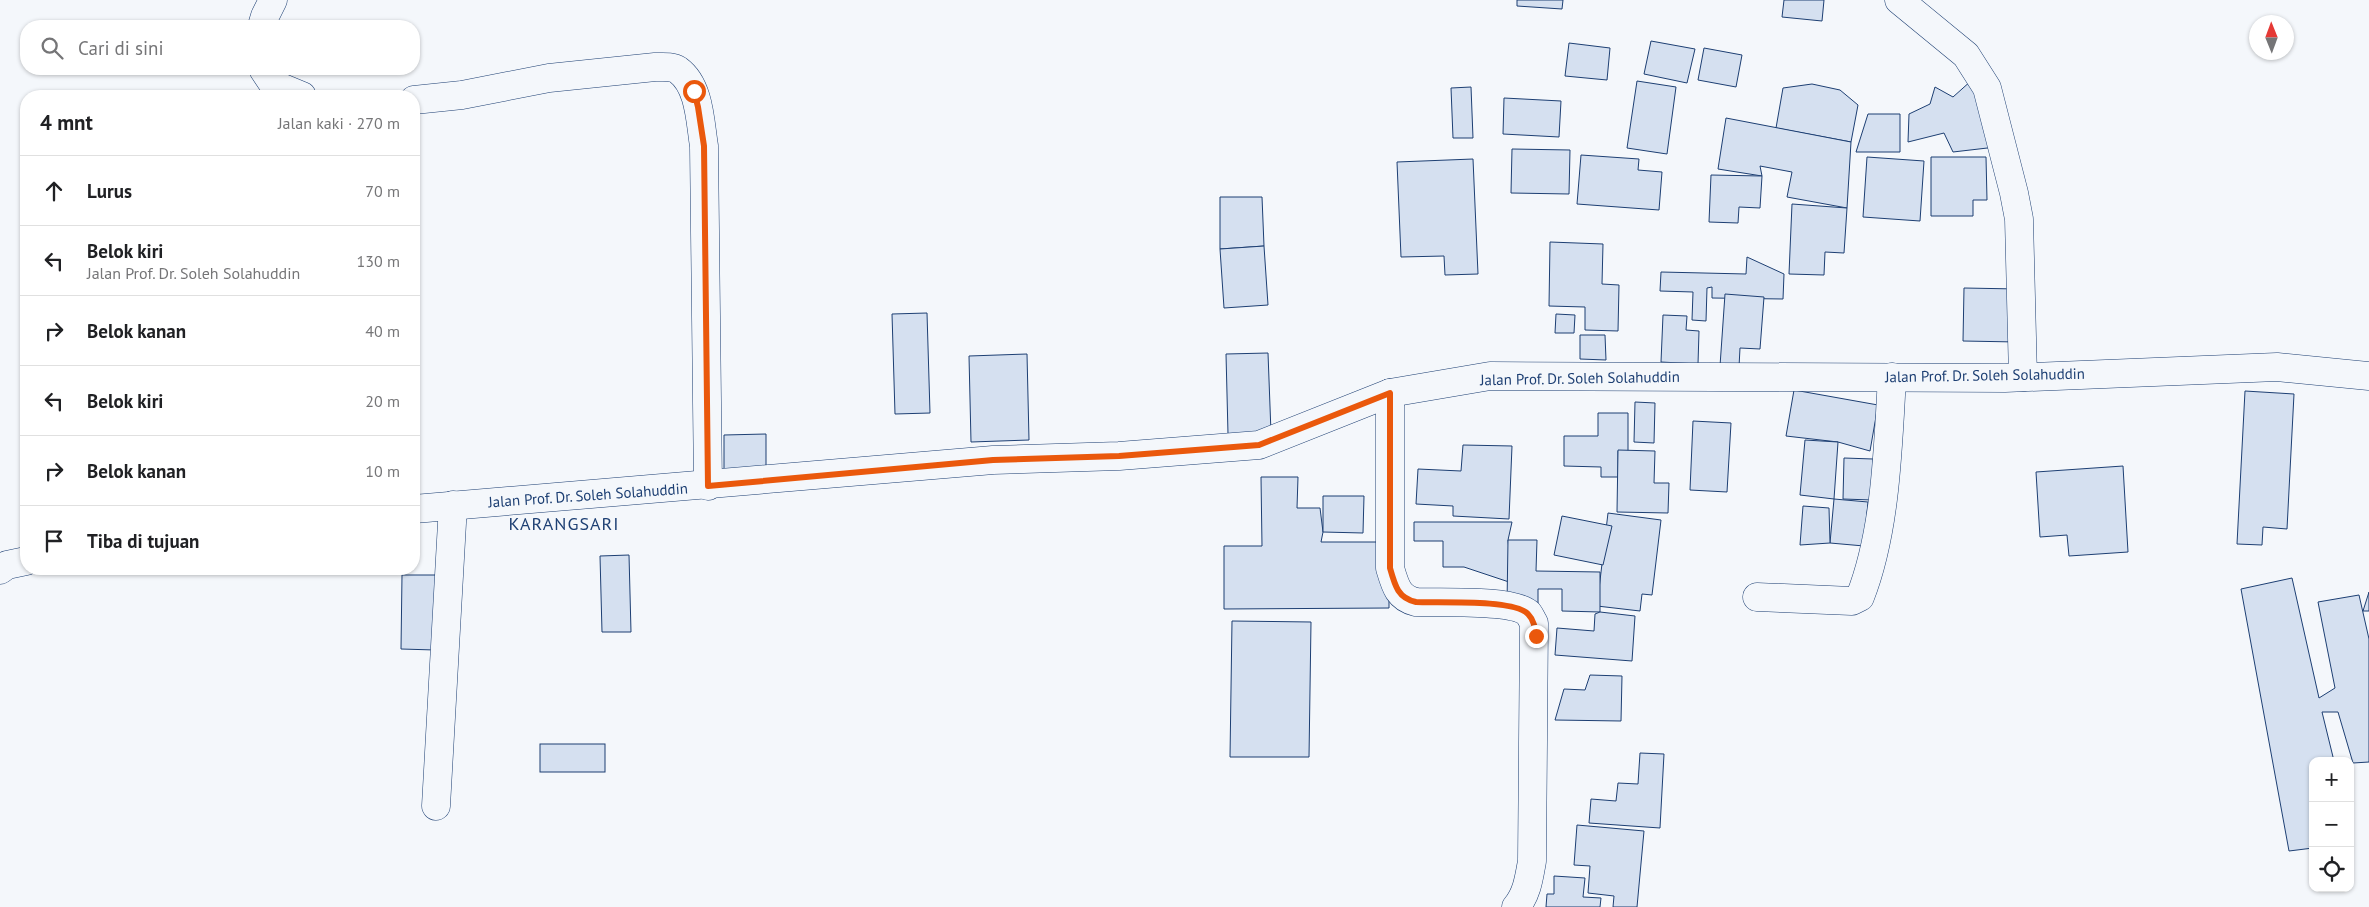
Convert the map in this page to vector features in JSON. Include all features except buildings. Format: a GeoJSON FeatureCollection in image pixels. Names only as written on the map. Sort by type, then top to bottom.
{"type":"FeatureCollection","features":[{"type":"Feature","properties":{"kind":"street"},"geometry":{"type":"LineString","coordinates":[[264,20],[273,0]]}},
{"type":"Feature","properties":{"kind":"street"},"geometry":{"type":"LineString","coordinates":[[1899,0],[1966,55],[1987,88],[2014,193],[2019,220],[2023,377]]}},
{"type":"Feature","properties":{"kind":"street"},"geometry":{"type":"LineString","coordinates":[[420,99],[462,95],[549,78],[655,67],[670,67],[678,70],[690,84],[698,107],[704,146],[708,486]]}},
{"type":"Feature","properties":{"kind":"street"},"geometry":{"type":"LineString","coordinates":[[267,75],[274,84],[288,90]]}},
{"type":"Feature","properties":{"kind":"street","name":"Jalan Prof. Dr. Soleh Solahuddin"},"geometry":{"type":"LineString","coordinates":[[420,508],[708,486],[993,460],[1119,456],[1259,445],[1390,393],[1490,376],[2023,377],[2277,367],[2369,376]]}},
{"type":"Feature","properties":{"kind":"street"},"geometry":{"type":"LineString","coordinates":[[1757,597],[1852,601],[1860,597],[1874,550],[1887,459],[1892,377]]}},
{"type":"Feature","properties":{"kind":"street"},"geometry":{"type":"LineString","coordinates":[[1390,393],[1390,568],[1395,586],[1400,595],[1416,602],[1475,603],[1514,607],[1528,613],[1534,623],[1532,861],[1525,891],[1516,907]]}},
{"type":"Feature","properties":{"kind":"street"},"geometry":{"type":"LineString","coordinates":[[436,806],[453,505]]}},
{"type":"Feature","properties":{"kind":"street"},"geometry":{"type":"LineString","coordinates":[[0,570],[6,564],[20,562]]}},
{"type":"Feature","properties":{"kind":"district","name":"KARANGSARI"},"geometry":{"type":"Point","coordinates":[564,523]}},
{"type":"Feature","properties":{"kind":"route"},"geometry":{"type":"LineString","coordinates":[[694,91],[704,146],[708,486],[993,460],[1119,456],[1259,445],[1390,393],[1390,568],[1395,586],[1400,595],[1416,602],[1475,603],[1514,607],[1528,613],[1534,623],[1536,636]]}}]}
